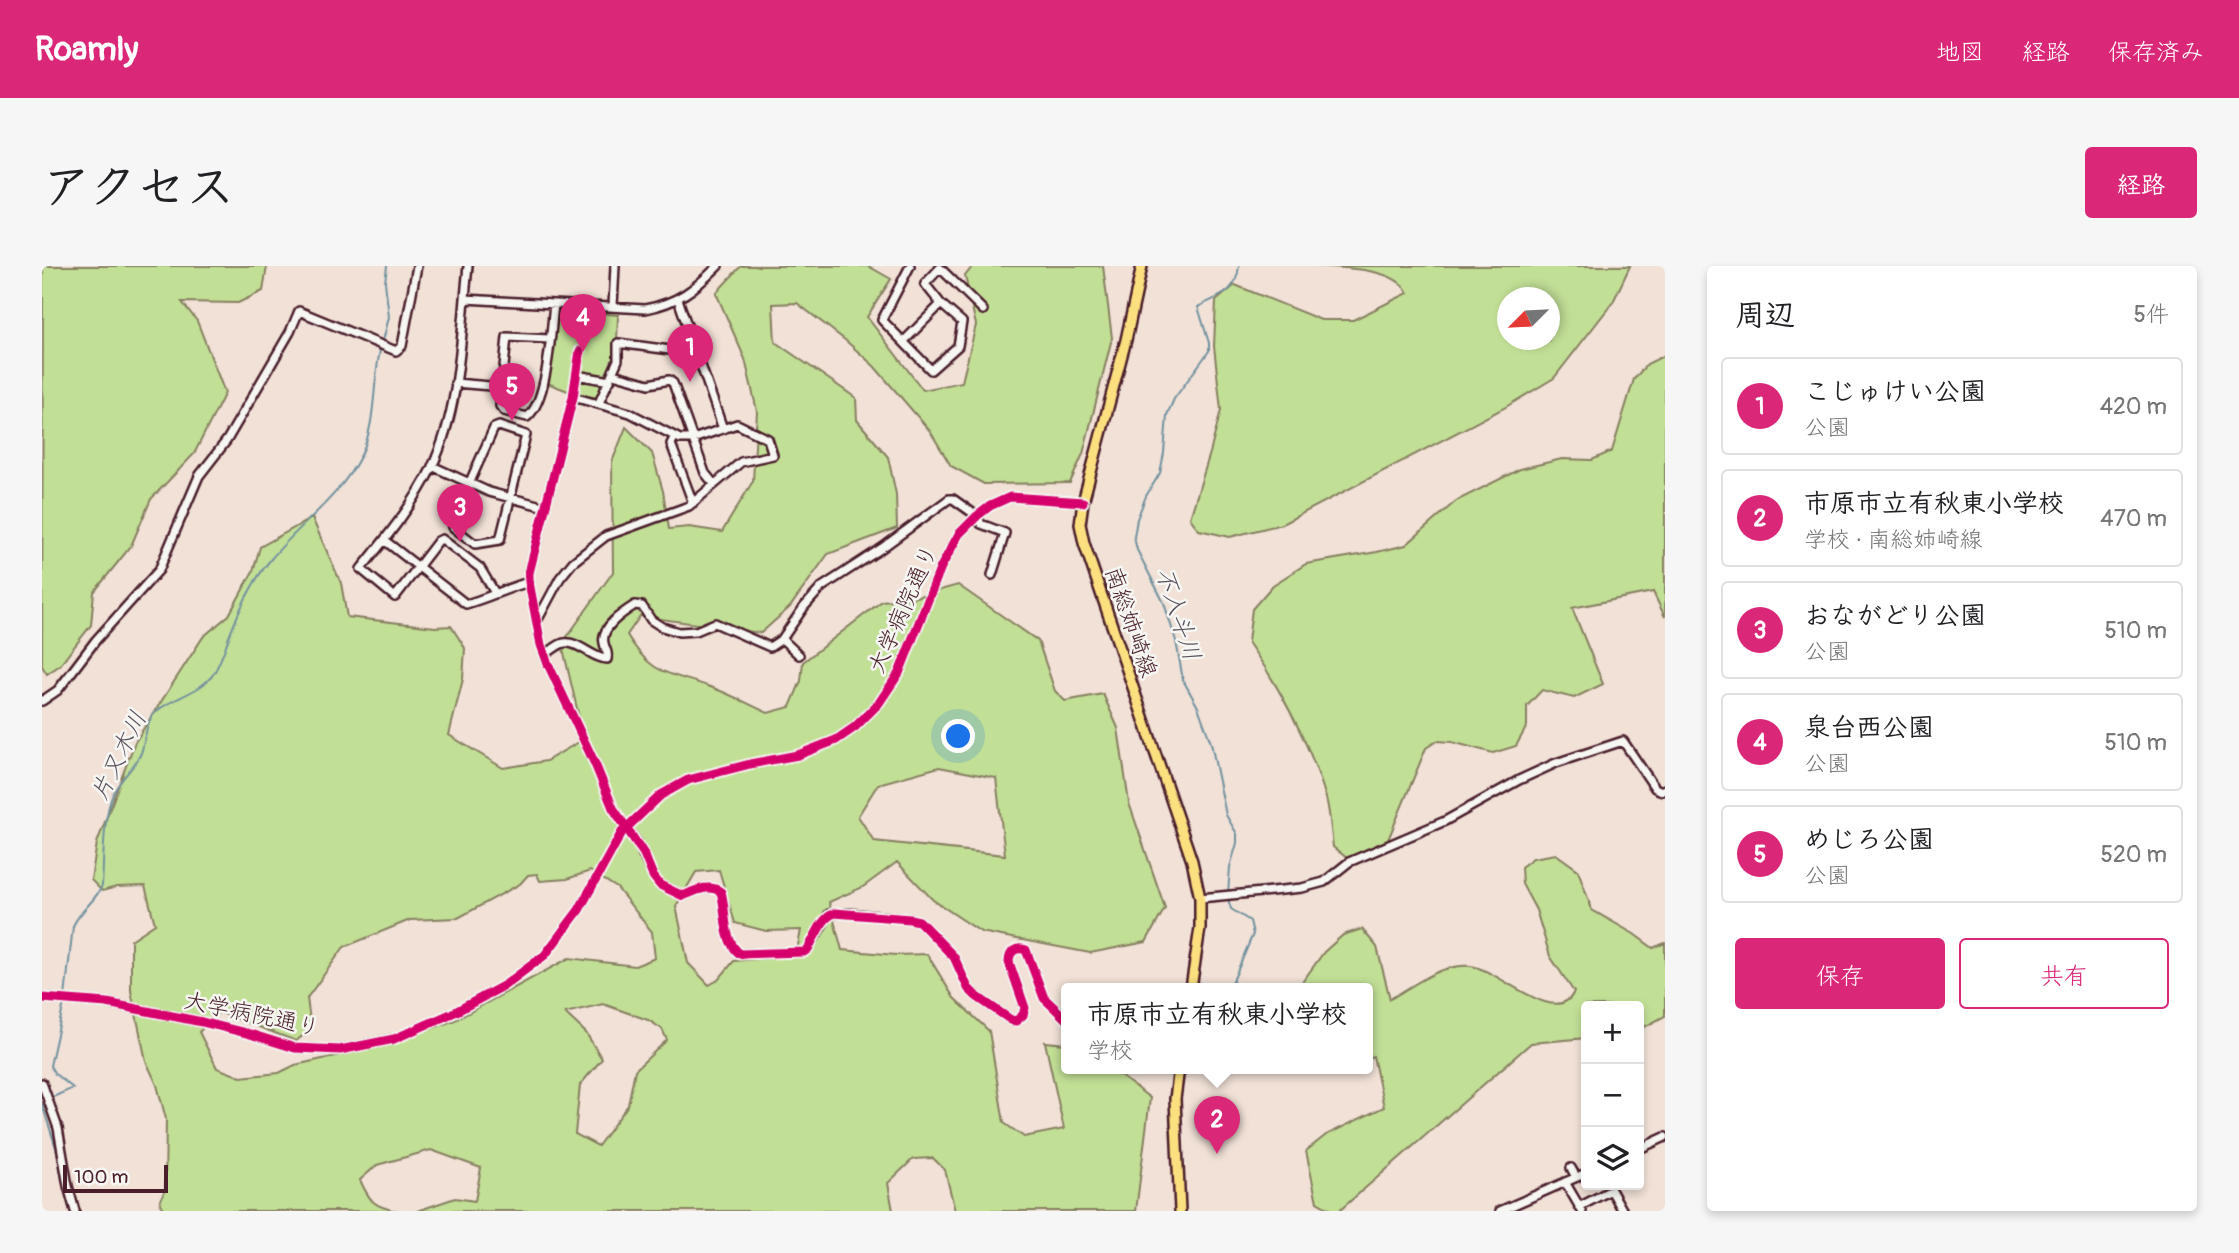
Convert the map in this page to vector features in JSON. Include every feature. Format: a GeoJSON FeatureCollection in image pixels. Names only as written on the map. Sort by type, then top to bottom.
{"type":"FeatureCollection","features":[{"type":"Feature","properties":{"kind":"main road","name":"南総姉崎線"},"geometry":{"type":"LineString","coordinates":[[1142,266],[1126,340],[1083,502],[1080,524],[1083,543],[1192,861],[1200,898],[1200,928],[1192,983]]}},
{"type":"Feature","properties":{"kind":"main road"},"geometry":{"type":"LineString","coordinates":[[1178,1074],[1175,1099],[1180,1211]]}},
{"type":"Feature","properties":{"kind":"street"},"geometry":{"type":"LineString","coordinates":[[42,701],[58,690],[96,640],[159,570],[199,476],[227,440],[290,332],[299,311],[396,351],[401,346],[417,266]]}},
{"type":"Feature","properties":{"kind":"street"},"geometry":{"type":"LineString","coordinates":[[468,266],[450,412],[432,466],[412,501],[361,569],[396,597],[442,539],[480,568],[495,593]]}},
{"type":"Feature","properties":{"kind":"street"},"geometry":{"type":"LineString","coordinates":[[613,306],[615,266]]}},
{"type":"Feature","properties":{"kind":"street"},"geometry":{"type":"LineString","coordinates":[[465,299],[645,309],[663,306],[697,288],[718,266]]}},
{"type":"Feature","properties":{"kind":"street"},"geometry":{"type":"LineString","coordinates":[[911,266],[882,320],[931,370],[958,346],[962,322],[941,304],[925,284],[940,268],[983,310]]}},
{"type":"Feature","properties":{"kind":"street"},"geometry":{"type":"LineString","coordinates":[[678,299],[723,429]]}},
{"type":"Feature","properties":{"kind":"street"},"geometry":{"type":"LineString","coordinates":[[551,340],[508,337],[500,406],[504,411],[527,417],[532,413],[542,387],[551,340],[554,304]]}},
{"type":"Feature","properties":{"kind":"street"},"geometry":{"type":"LineString","coordinates":[[904,341],[941,304]]}},
{"type":"Feature","properties":{"kind":"street"},"geometry":{"type":"LineString","coordinates":[[599,403],[618,360],[618,344],[670,349],[693,344]]}},
{"type":"Feature","properties":{"kind":"street"},"geometry":{"type":"LineString","coordinates":[[580,351],[573,397],[529,582],[545,655],[613,808],[638,844],[653,876],[660,885],[682,896],[708,888],[716,888],[721,892],[730,941],[740,954],[804,952],[829,914],[848,913],[919,921],[954,957],[968,988],[1016,1021],[1023,1015],[1025,1008],[1009,957],[1014,950],[1021,948],[1026,950],[1044,998],[1061,1014]]}},
{"type":"Feature","properties":{"kind":"street"},"geometry":{"type":"LineString","coordinates":[[576,375],[612,377],[649,384],[669,380],[673,383],[705,473],[714,484]]}},
{"type":"Feature","properties":{"kind":"street"},"geometry":{"type":"LineString","coordinates":[[455,383],[502,387]]}},
{"type":"Feature","properties":{"kind":"street"},"geometry":{"type":"LineString","coordinates":[[537,621],[560,578],[573,562],[600,540],[614,532],[693,503],[741,462],[773,455],[768,439],[737,424],[693,439],[674,438],[639,416],[573,397]]}},
{"type":"Feature","properties":{"kind":"street"},"geometry":{"type":"LineString","coordinates":[[499,426],[526,435],[500,541],[475,544],[453,527],[452,522],[469,484],[494,428],[499,426]]}},
{"type":"Feature","properties":{"kind":"street"},"geometry":{"type":"LineString","coordinates":[[674,438],[671,444],[693,503]]}},
{"type":"Feature","properties":{"kind":"street"},"geometry":{"type":"LineString","coordinates":[[432,466],[469,484],[510,499],[545,507]]}},
{"type":"Feature","properties":{"kind":"street","name":"大学病院通り"},"geometry":{"type":"LineString","coordinates":[[42,998],[107,1003],[202,1022],[295,1048],[340,1050],[394,1039],[455,1012],[505,985],[545,955],[579,910],[622,832],[661,795],[688,780],[798,755],[836,740],[855,727],[879,703],[899,673],[941,567],[959,534],[977,516],[990,506],[1010,497],[1083,502]]}},
{"type":"Feature","properties":{"kind":"street"},"geometry":{"type":"LineString","coordinates":[[545,655],[569,642],[600,659],[607,659],[603,640],[606,631],[613,621],[635,605],[642,606],[651,620],[662,627],[679,632],[696,631],[715,623],[770,648],[782,639],[822,587],[882,548],[945,501],[953,499],[977,516],[981,524],[1006,533],[992,575]]}},
{"type":"Feature","properties":{"kind":"street"},"geometry":{"type":"LineString","coordinates":[[384,540],[466,604],[529,582]]}},
{"type":"Feature","properties":{"kind":"street"},"geometry":{"type":"LineString","coordinates":[[782,639],[800,655]]}},
{"type":"Feature","properties":{"kind":"street"},"geometry":{"type":"LineString","coordinates":[[1200,898],[1302,888],[1325,882],[1349,862],[1445,821],[1519,780],[1556,763],[1623,741],[1655,788],[1661,791],[1665,789]]}},
{"type":"Feature","properties":{"kind":"street"},"geometry":{"type":"LineString","coordinates":[[42,1083],[58,1128],[75,1211]]}},
{"type":"Feature","properties":{"kind":"street"},"geometry":{"type":"LineString","coordinates":[[1644,1147],[1665,1137]]}},
{"type":"Feature","properties":{"kind":"street"},"geometry":{"type":"LineString","coordinates":[[1571,1168],[1576,1177]]}},
{"type":"Feature","properties":{"kind":"street"},"geometry":{"type":"LineString","coordinates":[[1500,1211],[1581,1175]]}},
{"type":"Feature","properties":{"kind":"street"},"geometry":{"type":"LineString","coordinates":[[1565,1182],[1580,1209],[1611,1190],[1623,1211]]}},
{"type":"Feature","properties":{"kind":"green space"},"geometry":{"type":"Polygon","coordinates":[[[43,266],[267,266],[263,291],[238,303],[182,302],[197,321],[225,393],[194,454],[151,499],[131,546],[94,592],[91,625],[60,665],[47,674],[42,666],[43,266]]]}},
{"type":"Feature","properties":{"kind":"green space"},"geometry":{"type":"Polygon","coordinates":[[[741,266],[868,266],[891,279],[867,317],[923,390],[962,382],[976,325],[965,276],[973,266],[1103,266],[1112,338],[1083,454],[1070,483],[984,484],[951,466],[930,431],[874,366],[797,303],[773,304],[775,342],[856,398],[857,420],[888,457],[896,494],[897,528],[828,554],[790,607],[761,633],[640,616],[627,635],[645,659],[664,672],[720,691],[768,713],[790,707],[801,681],[803,662],[882,601],[912,598],[958,585],[1038,641],[1055,691],[1065,701],[1103,694],[1118,728],[1129,803],[1165,908],[1146,942],[1090,953],[981,932],[933,900],[897,862],[863,887],[829,902],[842,950],[896,955],[927,954],[954,998],[989,1031],[1004,1123],[1024,1137],[1064,1129],[1045,1042],[1061,1044],[1061,1074],[1118,1074],[1150,1098],[1136,1211],[955,1211],[945,1170],[933,1158],[913,1159],[888,1183],[893,1211],[417,1211],[455,1198],[475,1201],[481,1168],[431,1150],[377,1165],[360,1180],[374,1202],[383,1208],[398,1211],[164,1211],[160,1202],[165,1190],[166,1119],[157,1085],[146,1061],[131,991],[131,940],[155,924],[145,886],[117,887],[102,891],[91,880],[97,843],[135,742],[203,637],[229,615],[253,571],[260,547],[312,518],[341,583],[347,617],[435,627],[451,626],[465,648],[463,679],[449,735],[503,768],[546,761],[584,739],[562,644],[613,572],[612,462],[626,427],[652,453],[663,491],[669,529],[689,527],[722,532],[753,481],[757,411],[745,359],[716,293],[741,266]],[[939,767],[878,784],[858,816],[874,841],[1005,855],[996,778],[939,767]],[[719,870],[696,872],[676,906],[688,963],[709,985],[718,980],[734,961],[796,956],[801,930],[766,931],[735,923],[719,870]],[[590,871],[567,879],[540,881],[537,874],[528,875],[520,884],[458,918],[410,920],[344,947],[307,998],[311,1029],[296,1041],[219,1012],[199,1032],[217,1068],[241,1077],[279,1073],[295,1065],[387,1045],[455,1020],[569,958],[635,966],[655,958],[652,932],[617,888],[590,871]],[[603,1004],[565,1013],[586,1033],[602,1059],[580,1085],[575,1134],[598,1146],[628,1105],[635,1070],[667,1040],[662,1029],[648,1020],[603,1004]]]}},
{"type":"Feature","properties":{"kind":"green space"},"geometry":{"type":"Polygon","coordinates":[[[1315,266],[1630,266],[1613,302],[1554,378],[1504,408],[1282,524],[1230,537],[1199,530],[1190,518],[1221,410],[1214,346],[1216,301],[1235,285],[1321,320],[1353,320],[1408,293],[1402,284],[1392,278],[1367,270],[1315,266]]]}},
{"type":"Feature","properties":{"kind":"green space"},"geometry":{"type":"Polygon","coordinates":[[[559,310],[618,315],[617,342],[612,367],[598,398],[576,394],[547,383],[559,310]]]}},
{"type":"Feature","properties":{"kind":"green space"},"geometry":{"type":"Polygon","coordinates":[[[1665,355],[1665,617],[1653,592],[1572,608],[1603,684],[1574,698],[1542,690],[1527,706],[1527,726],[1516,746],[1493,753],[1452,742],[1437,741],[1426,748],[1388,840],[1372,856],[1348,859],[1333,847],[1326,798],[1303,737],[1248,642],[1252,609],[1273,585],[1306,564],[1406,545],[1456,501],[1520,469],[1562,459],[1592,460],[1612,451],[1634,379],[1647,364],[1665,355]]]}},
{"type":"Feature","properties":{"kind":"green space"},"geometry":{"type":"Polygon","coordinates":[[[1556,854],[1578,870],[1592,910],[1653,948],[1665,943],[1665,1016],[1644,1027],[1644,1001],[1581,1001],[1581,1038],[1531,1043],[1339,1211],[1333,1211],[1317,1202],[1306,1151],[1326,1135],[1384,1107],[1373,1056],[1373,983],[1302,983],[1324,952],[1343,935],[1362,929],[1377,947],[1390,999],[1438,972],[1470,966],[1482,969],[1541,1001],[1554,1004],[1566,1002],[1574,992],[1550,956],[1536,910],[1522,884],[1521,867],[1533,858],[1556,854]]]}},
{"type":"Feature","properties":{"kind":"waterway","name":"片又木川"},"geometry":{"type":"LineString","coordinates":[[383,341],[389,317],[385,282],[387,266]]}},
{"type":"Feature","properties":{"kind":"waterway","name":"不入斗川"},"geometry":{"type":"LineString","coordinates":[[1228,894],[1237,834],[1226,815],[1211,743],[1198,707],[1183,680],[1176,641],[1164,603],[1137,550],[1134,537],[1137,519],[1146,496],[1160,473],[1167,415],[1174,399],[1209,351],[1198,307],[1226,293],[1234,283],[1239,266]]}},
{"type":"Feature","properties":{"kind":"waterway","name":"片又木川"},"geometry":{"type":"LineString","coordinates":[[65,997],[73,926],[102,886],[105,826],[114,792],[138,758],[148,724],[154,714],[200,687],[212,676],[243,603],[258,576],[282,546],[331,497],[361,455],[370,429],[381,346]]}},
{"type":"Feature","properties":{"kind":"waterway","name":"不入斗川"},"geometry":{"type":"LineString","coordinates":[[1228,899],[1231,909],[1250,921],[1253,934],[1232,983]]}},
{"type":"Feature","properties":{"kind":"waterway","name":"片又木川"},"geometry":{"type":"LineString","coordinates":[[53,1097],[73,1088],[55,1074],[50,1066],[64,1003]]}},
{"type":"Feature","properties":{"kind":"waterway","name":"片又木川"},"geometry":{"type":"LineString","coordinates":[[42,1104],[57,1151],[70,1211]]}},
{"type":"Feature","properties":{"kind":"cycle path"},"geometry":{"type":"LineString","coordinates":[[580,351],[573,397],[529,582],[541,645],[548,664],[613,808],[644,854],[653,876],[660,885],[683,896],[707,888],[721,892],[730,941],[740,954],[804,952],[823,923],[835,913],[919,921],[954,957],[968,988],[1016,1021],[1023,1015],[1025,1008],[1009,958],[1016,949],[1026,950],[1044,998],[1061,1014]]}},
{"type":"Feature","properties":{"kind":"cycle path"},"geometry":{"type":"LineString","coordinates":[[42,998],[107,1003],[202,1022],[295,1048],[340,1050],[394,1039],[455,1012],[505,985],[545,955],[579,910],[622,832],[661,795],[688,780],[798,755],[836,740],[855,727],[879,703],[899,673],[941,567],[959,534],[977,516],[990,506],[1010,497],[1083,502]]}},
{"type":"Feature","properties":{"kind":"place","name":"泉台西公園"},"geometry":{"type":"Point","coordinates":[583,352]}},
{"type":"Feature","properties":{"kind":"place","name":"こじゅけい公園"},"geometry":{"type":"Point","coordinates":[690,382]}},
{"type":"Feature","properties":{"kind":"place","name":"めじろ公園"},"geometry":{"type":"Point","coordinates":[512,421]}},
{"type":"Feature","properties":{"kind":"place","name":"おながどり公園"},"geometry":{"type":"Point","coordinates":[460,542]}},
{"type":"Feature","properties":{"kind":"place","name":"市原市立有秋東小学校"},"geometry":{"type":"Point","coordinates":[1217,1154]}}]}
